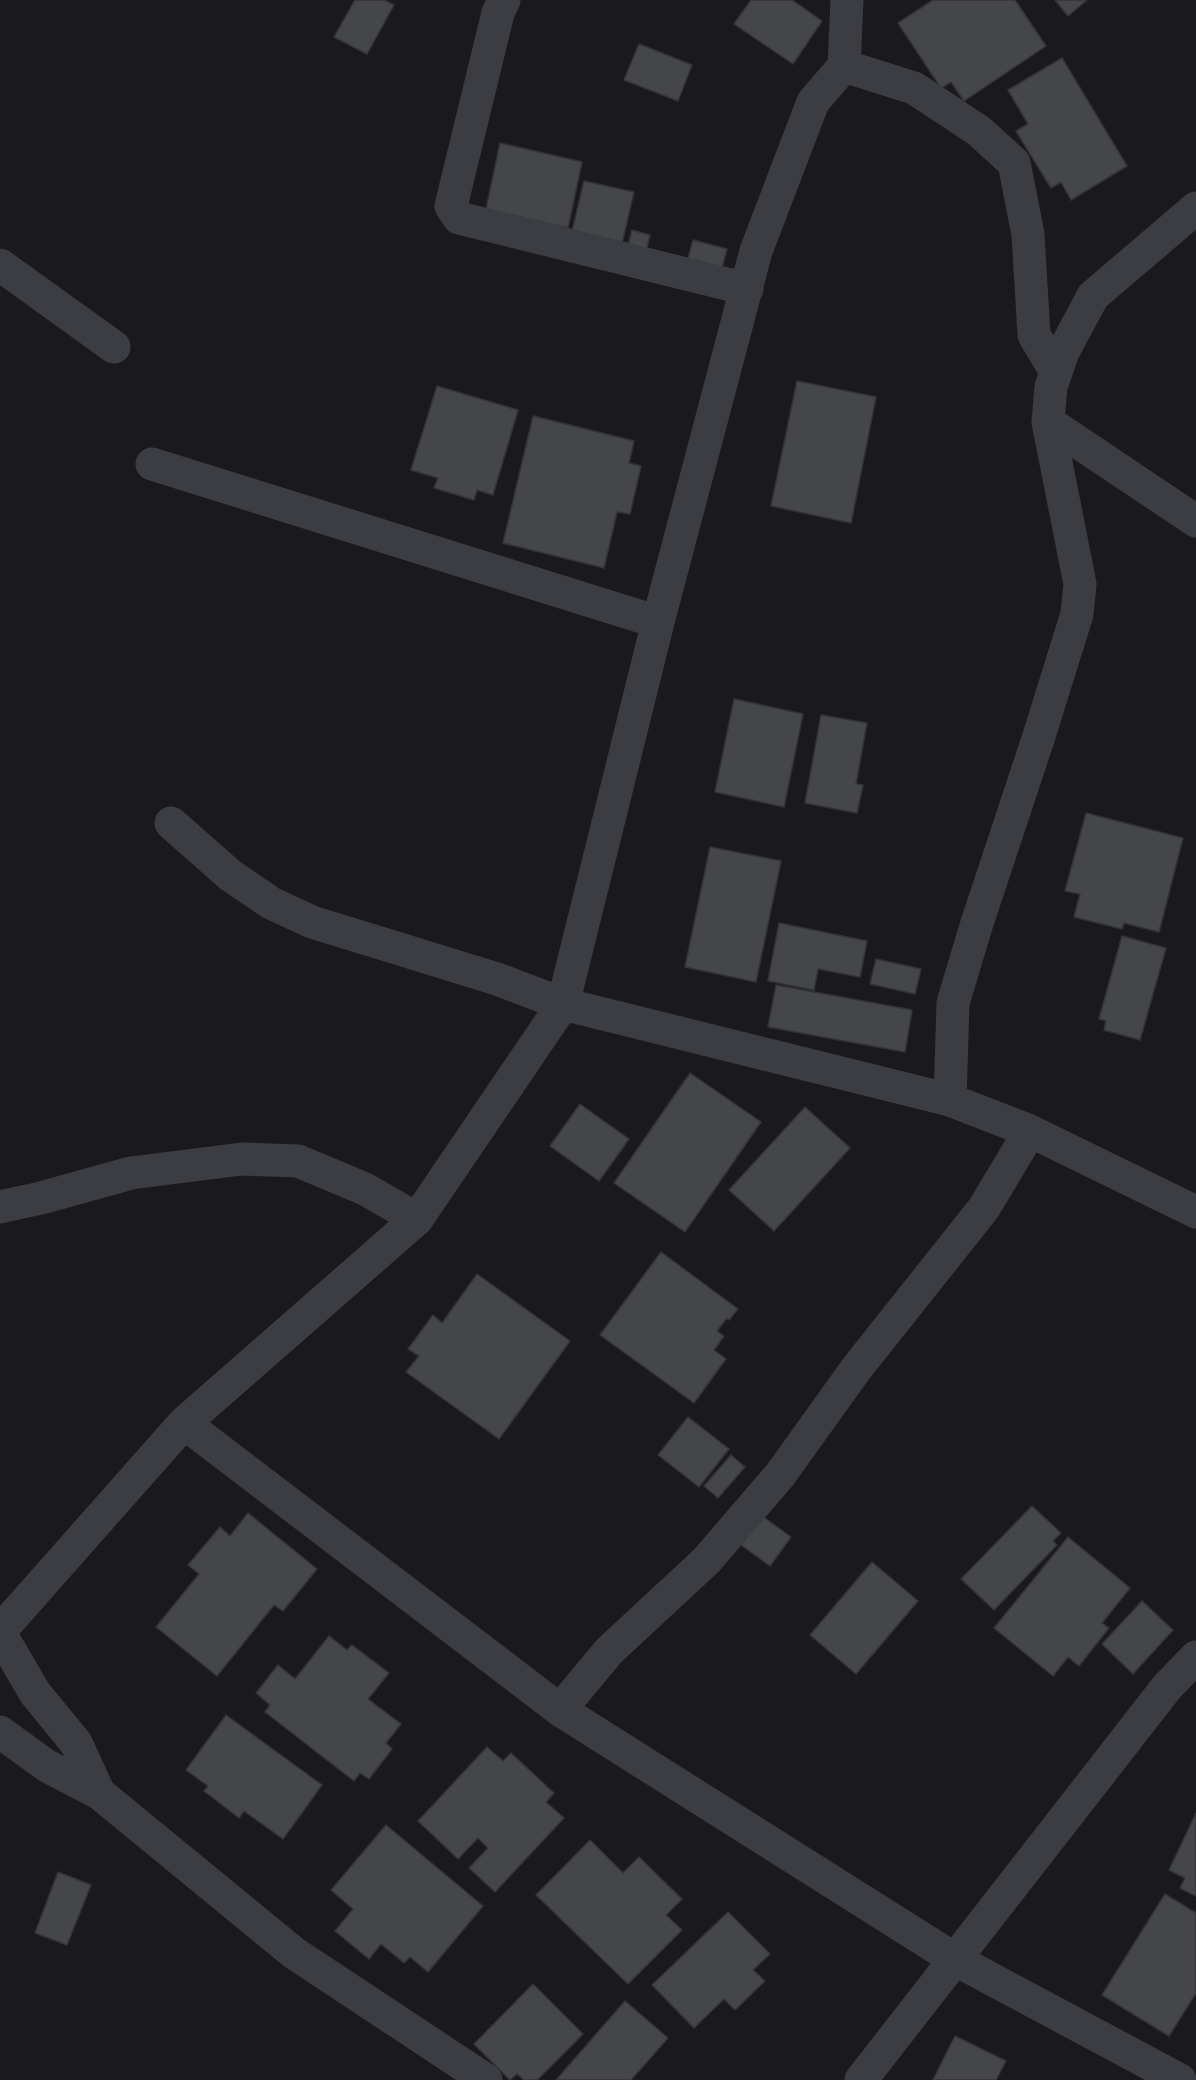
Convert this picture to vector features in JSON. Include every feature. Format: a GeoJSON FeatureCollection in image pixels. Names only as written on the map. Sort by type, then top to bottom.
{"type":"FeatureCollection","features":[{"type":"Feature","properties":{"kind":"street"},"geometry":{"type":"LineString","coordinates":[[504,0],[498,13],[452,199],[451,206],[459,218],[747,289]]}},
{"type":"Feature","properties":{"kind":"street"},"geometry":{"type":"LineString","coordinates":[[99,1793],[76,1743],[35,1693],[0,1632],[184,1423],[417,1219],[563,1004],[658,622],[756,250],[813,102],[844,66],[847,0]]}},
{"type":"Feature","properties":{"kind":"street"},"geometry":{"type":"LineString","coordinates":[[844,66],[914,88],[979,131],[1014,163],[1028,234],[1034,335],[1056,372]]}},
{"type":"Feature","properties":{"kind":"street"},"geometry":{"type":"LineString","coordinates":[[950,1100],[954,1003],[977,923],[1040,736],[1077,614],[1080,584],[1048,422],[1051,387],[1063,352],[1093,296],[1196,208]]}},
{"type":"Feature","properties":{"kind":"street"},"geometry":{"type":"LineString","coordinates":[[0,265],[114,346]]}},
{"type":"Feature","properties":{"kind":"street"},"geometry":{"type":"LineString","coordinates":[[1048,422],[1196,521]]}},
{"type":"Feature","properties":{"kind":"street"},"geometry":{"type":"LineString","coordinates":[[152,464],[658,622]]}},
{"type":"Feature","properties":{"kind":"street"},"geometry":{"type":"LineString","coordinates":[[171,824],[231,875],[271,903],[312,921],[464,969],[563,1004],[950,1100],[1030,1131],[1196,1212]]}},
{"type":"Feature","properties":{"kind":"street"},"geometry":{"type":"LineString","coordinates":[[560,1710],[609,1651],[706,1561],[780,1475],[856,1369],[984,1208],[1030,1131]]}},
{"type":"Feature","properties":{"kind":"street"},"geometry":{"type":"LineString","coordinates":[[0,1207],[132,1173],[242,1159],[298,1161],[364,1189],[417,1219]]}},
{"type":"Feature","properties":{"kind":"street"},"geometry":{"type":"LineString","coordinates":[[184,1423],[560,1710],[956,1960],[1180,2080]]}},
{"type":"Feature","properties":{"kind":"street"},"geometry":{"type":"LineString","coordinates":[[861,2080],[1167,1688],[1196,1657]]}},
{"type":"Feature","properties":{"kind":"street"},"geometry":{"type":"LineString","coordinates":[[0,1732],[47,1766],[99,1793],[294,1953],[486,2080]]}},
{"type":"Feature","properties":{"kind":"building"},"geometry":{"type":"Polygon","coordinates":[[[355,0],[384,0],[394,5],[367,54],[334,37],[355,0]]]}},
{"type":"Feature","properties":{"kind":"building"},"geometry":{"type":"Polygon","coordinates":[[[751,0],[792,0],[822,21],[793,64],[734,24],[751,0]]]}},
{"type":"Feature","properties":{"kind":"building"},"geometry":{"type":"Polygon","coordinates":[[[933,0],[1015,0],[1046,46],[964,101],[951,82],[941,88],[898,23],[933,0]]]}},
{"type":"Feature","properties":{"kind":"building"},"geometry":{"type":"Polygon","coordinates":[[[1055,0],[1087,0],[1068,16],[1055,0]]]}},
{"type":"Feature","properties":{"kind":"building"},"geometry":{"type":"Polygon","coordinates":[[[639,44],[692,65],[678,101],[624,80],[639,44]]]}},
{"type":"Feature","properties":{"kind":"building"},"geometry":{"type":"Polygon","coordinates":[[[1062,58],[1127,166],[1071,200],[1061,182],[1051,188],[1016,131],[1028,124],[1008,90],[1062,58]]]}},
{"type":"Feature","properties":{"kind":"building"},"geometry":{"type":"Polygon","coordinates":[[[500,143],[582,162],[568,228],[486,209],[500,143]]]}},
{"type":"Feature","properties":{"kind":"building"},"geometry":{"type":"Polygon","coordinates":[[[584,181],[634,192],[619,256],[569,244],[584,181]]]}},
{"type":"Feature","properties":{"kind":"building"},"geometry":{"type":"Polygon","coordinates":[[[632,230],[650,235],[644,259],[626,254],[632,230]]]}},
{"type":"Feature","properties":{"kind":"building"},"geometry":{"type":"Polygon","coordinates":[[[693,240],[727,249],[719,279],[685,270],[693,240]]]}},
{"type":"Feature","properties":{"kind":"building"},"geometry":{"type":"Polygon","coordinates":[[[797,381],[876,397],[851,523],[771,506],[797,381]]]}},
{"type":"Feature","properties":{"kind":"building"},"geometry":{"type":"Polygon","coordinates":[[[437,386],[518,410],[493,495],[477,490],[474,500],[434,488],[438,478],[411,470],[437,386]]]}},
{"type":"Feature","properties":{"kind":"building"},"geometry":{"type":"Polygon","coordinates":[[[533,416],[634,441],[629,463],[641,466],[630,514],[617,512],[604,568],[503,543],[533,416]]]}},
{"type":"Feature","properties":{"kind":"building"},"geometry":{"type":"Polygon","coordinates":[[[734,699],[803,714],[784,807],[715,792],[734,699]]]}},
{"type":"Feature","properties":{"kind":"building"},"geometry":{"type":"Polygon","coordinates":[[[821,715],[867,723],[856,784],[863,785],[857,813],[805,803],[821,715]]]}},
{"type":"Feature","properties":{"kind":"building"},"geometry":{"type":"Polygon","coordinates":[[[1086,813],[1183,838],[1159,932],[1124,923],[1122,929],[1074,917],[1080,894],[1065,891],[1086,813]]]}},
{"type":"Feature","properties":{"kind":"building"},"geometry":{"type":"Polygon","coordinates":[[[710,847],[781,861],[756,982],[685,967],[710,847]]]}},
{"type":"Feature","properties":{"kind":"building"},"geometry":{"type":"Polygon","coordinates":[[[779,923],[867,941],[860,977],[818,969],[814,990],[768,981],[779,923]]]}},
{"type":"Feature","properties":{"kind":"building"},"geometry":{"type":"Polygon","coordinates":[[[1122,936],[1166,948],[1140,1040],[1104,1030],[1106,1021],[1099,1019],[1122,936]]]}},
{"type":"Feature","properties":{"kind":"building"},"geometry":{"type":"Polygon","coordinates":[[[876,959],[921,969],[915,994],[870,984],[876,959]]]}},
{"type":"Feature","properties":{"kind":"building"},"geometry":{"type":"Polygon","coordinates":[[[776,985],[912,1010],[905,1052],[768,1027],[776,985]]]}},
{"type":"Feature","properties":{"kind":"building"},"geometry":{"type":"Polygon","coordinates":[[[690,1073],[761,1122],[685,1232],[614,1183],[690,1073]]]}},
{"type":"Feature","properties":{"kind":"building"},"geometry":{"type":"Polygon","coordinates":[[[580,1104],[629,1139],[599,1181],[550,1146],[580,1104]]]}},
{"type":"Feature","properties":{"kind":"building"},"geometry":{"type":"Polygon","coordinates":[[[805,1107],[850,1148],[774,1231],[729,1190],[805,1107]]]}},
{"type":"Feature","properties":{"kind":"building"},"geometry":{"type":"Polygon","coordinates":[[[661,1252],[738,1309],[717,1331],[724,1336],[714,1350],[726,1359],[694,1403],[600,1335],[661,1252]]]}},
{"type":"Feature","properties":{"kind":"building"},"geometry":{"type":"Polygon","coordinates":[[[477,1274],[570,1341],[499,1439],[406,1372],[419,1356],[408,1349],[433,1315],[442,1323],[477,1274]]]}},
{"type":"Feature","properties":{"kind":"building"},"geometry":{"type":"Polygon","coordinates":[[[688,1417],[729,1449],[699,1487],[658,1455],[688,1417]]]}},
{"type":"Feature","properties":{"kind":"building"},"geometry":{"type":"Polygon","coordinates":[[[731,1455],[745,1467],[718,1498],[704,1486],[731,1455]]]}},
{"type":"Feature","properties":{"kind":"building"},"geometry":{"type":"Polygon","coordinates":[[[1032,1506],[1061,1533],[1053,1541],[1057,1545],[994,1610],[961,1579],[1032,1506]]]}},
{"type":"Feature","properties":{"kind":"building"},"geometry":{"type":"Polygon","coordinates":[[[248,1513],[317,1569],[283,1611],[274,1605],[217,1676],[156,1627],[199,1574],[188,1565],[220,1527],[230,1536],[248,1513]]]}},
{"type":"Feature","properties":{"kind":"building"},"geometry":{"type":"Polygon","coordinates":[[[762,1516],[791,1537],[770,1566],[741,1545],[762,1516]]]}},
{"type":"Feature","properties":{"kind":"building"},"geometry":{"type":"Polygon","coordinates":[[[1068,1537],[1130,1588],[1102,1623],[1109,1628],[1079,1666],[1068,1657],[1053,1676],[994,1628],[1068,1537]]]}},
{"type":"Feature","properties":{"kind":"building"},"geometry":{"type":"Polygon","coordinates":[[[872,1562],[918,1601],[856,1674],[810,1635],[872,1562]]]}},
{"type":"Feature","properties":{"kind":"building"},"geometry":{"type":"Polygon","coordinates":[[[1142,1601],[1173,1630],[1133,1674],[1102,1644],[1142,1601]]]}},
{"type":"Feature","properties":{"kind":"building"},"geometry":{"type":"Polygon","coordinates":[[[329,1636],[347,1650],[352,1645],[389,1673],[368,1699],[401,1724],[386,1743],[392,1749],[369,1779],[360,1773],[354,1781],[265,1712],[270,1705],[256,1693],[278,1665],[295,1679],[329,1636]]]}},
{"type":"Feature","properties":{"kind":"building"},"geometry":{"type":"Polygon","coordinates":[[[226,1715],[322,1785],[283,1839],[244,1811],[239,1818],[204,1791],[208,1786],[186,1770],[226,1715]]]}},
{"type":"Feature","properties":{"kind":"building"},"geometry":{"type":"Polygon","coordinates":[[[487,1747],[503,1761],[511,1753],[554,1793],[546,1802],[564,1818],[495,1892],[469,1868],[488,1848],[478,1838],[458,1859],[418,1821],[487,1747]]]}},
{"type":"Feature","properties":{"kind":"building"},"geometry":{"type":"Polygon","coordinates":[[[1196,1813],[1196,1896],[1180,1888],[1185,1878],[1169,1870],[1196,1813]]]}},
{"type":"Feature","properties":{"kind":"building"},"geometry":{"type":"Polygon","coordinates":[[[386,1825],[483,1906],[428,1972],[410,1957],[404,1963],[381,1944],[369,1959],[335,1931],[353,1909],[331,1890],[386,1825]]]}},
{"type":"Feature","properties":{"kind":"building"},"geometry":{"type":"Polygon","coordinates":[[[590,1840],[623,1873],[639,1857],[682,1899],[666,1915],[682,1930],[628,1984],[536,1895],[590,1840]]]}},
{"type":"Feature","properties":{"kind":"building"},"geometry":{"type":"Polygon","coordinates":[[[58,1872],[91,1885],[67,1945],[35,1933],[58,1872]]]}},
{"type":"Feature","properties":{"kind":"building"},"geometry":{"type":"Polygon","coordinates":[[[1165,1894],[1196,1913],[1196,1993],[1169,2036],[1102,1995],[1165,1894]]]}},
{"type":"Feature","properties":{"kind":"building"},"geometry":{"type":"Polygon","coordinates":[[[728,1912],[770,1954],[753,1970],[765,1981],[735,2010],[724,1999],[694,2028],[652,1985],[728,1912]]]}},
{"type":"Feature","properties":{"kind":"building"},"geometry":{"type":"Polygon","coordinates":[[[533,1984],[583,2034],[537,2080],[524,2080],[517,2074],[510,2080],[474,2044],[533,1984]]]}},
{"type":"Feature","properties":{"kind":"building"},"geometry":{"type":"Polygon","coordinates":[[[625,2001],[668,2038],[631,2080],[556,2080],[625,2001]]]}},
{"type":"Feature","properties":{"kind":"building"},"geometry":{"type":"Polygon","coordinates":[[[955,2036],[1006,2061],[996,2080],[933,2080],[955,2036]]]}}]}
